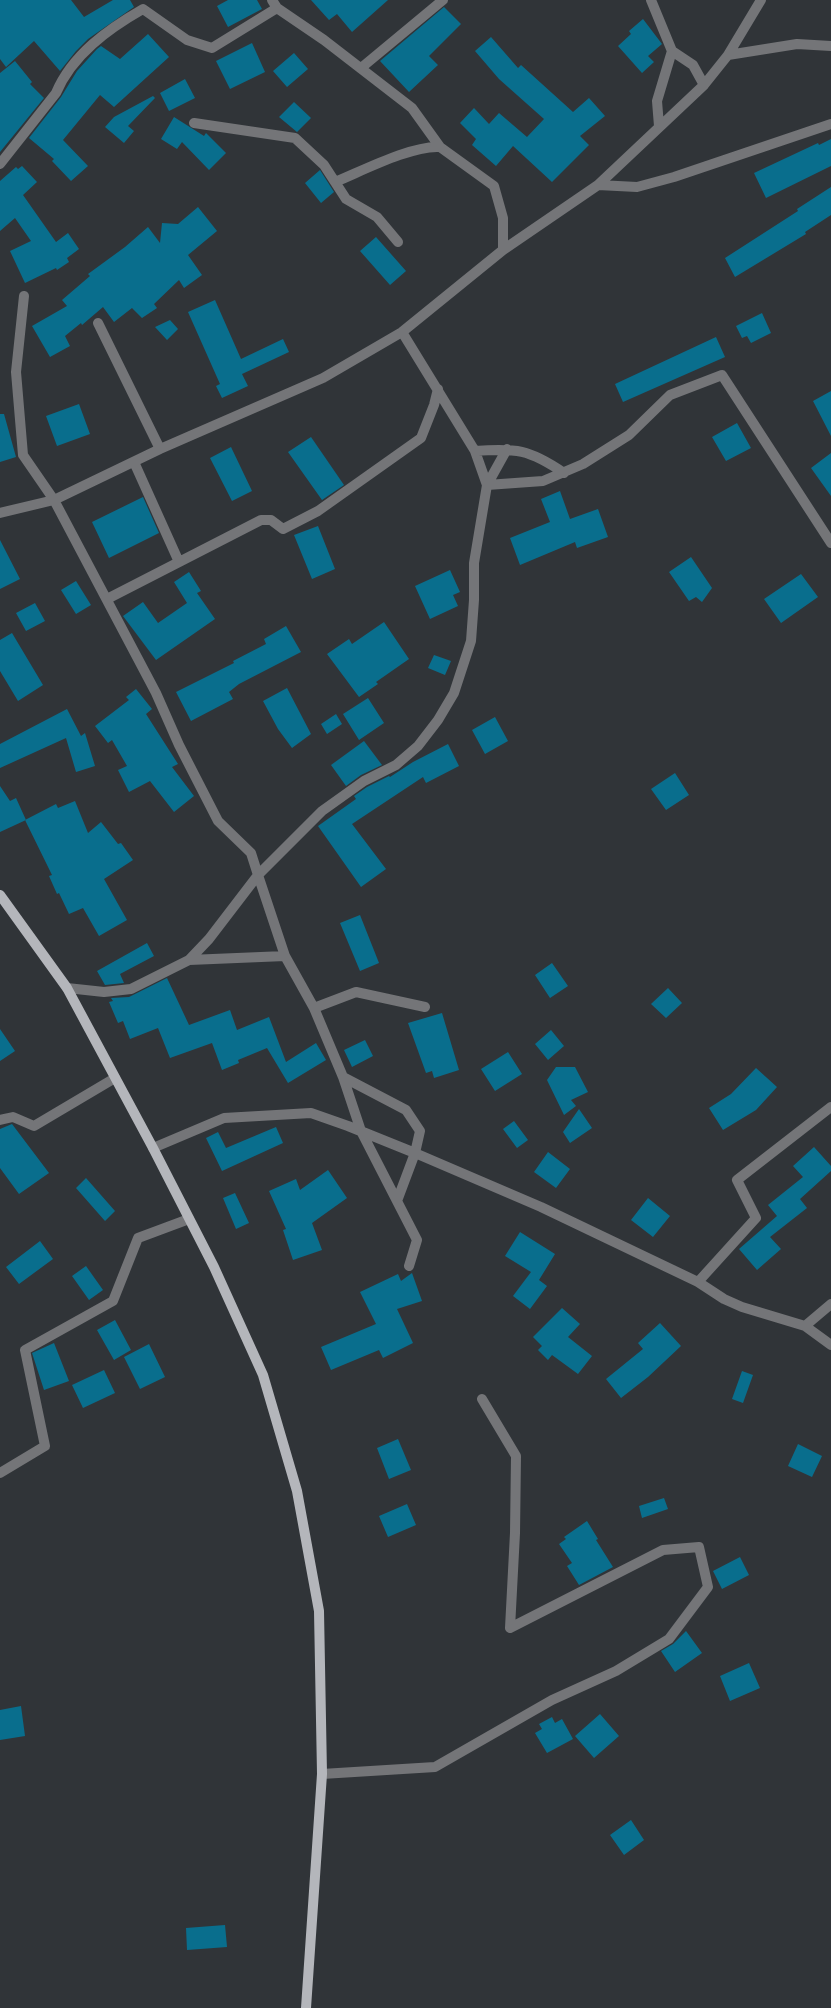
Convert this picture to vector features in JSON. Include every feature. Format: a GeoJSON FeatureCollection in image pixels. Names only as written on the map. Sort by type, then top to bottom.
{"type":"FeatureCollection","features":[{"type":"Feature","properties":{"kind":"main road"},"geometry":{"type":"LineString","coordinates":[[0,895],[67,988],[153,1148],[214,1267],[264,1375],[297,1491],[319,1611],[322,1774],[306,2008]]}},
{"type":"Feature","properties":{"kind":"street"},"geometry":{"type":"LineString","coordinates":[[361,68],[443,0]]}},
{"type":"Feature","properties":{"kind":"street"},"geometry":{"type":"LineString","coordinates":[[651,0],[672,51],[693,65],[704,85]]}},
{"type":"Feature","properties":{"kind":"street"},"geometry":{"type":"LineString","coordinates":[[0,513],[54,500],[160,449],[324,378],[402,332],[503,250],[598,185],[704,85],[728,55],[761,0]]}},
{"type":"Feature","properties":{"kind":"street"},"geometry":{"type":"LineString","coordinates":[[0,164],[56,93],[61,80],[75,59],[144,4],[187,40],[212,48],[275,4],[412,108],[440,147],[494,186],[503,218],[503,250]]}},
{"type":"Feature","properties":{"kind":"street"},"geometry":{"type":"LineString","coordinates":[[728,55],[797,44],[831,46]]}},
{"type":"Feature","properties":{"kind":"street"},"geometry":{"type":"LineString","coordinates":[[659,126],[657,101],[672,51]]}},
{"type":"Feature","properties":{"kind":"street"},"geometry":{"type":"LineString","coordinates":[[194,123],[295,138],[324,165],[346,199],[377,217],[398,242]]}},
{"type":"Feature","properties":{"kind":"street"},"geometry":{"type":"LineString","coordinates":[[598,185],[637,187],[674,177],[831,124]]}},
{"type":"Feature","properties":{"kind":"street"},"geometry":{"type":"LineString","coordinates":[[335,182],[392,158],[430,146],[440,147]]}},
{"type":"Feature","properties":{"kind":"street"},"geometry":{"type":"LineString","coordinates":[[24,296],[16,372],[23,455],[54,500],[107,599],[156,693],[179,745],[218,821],[251,853],[285,956],[314,1008],[343,1077],[361,1131],[417,1240],[409,1266]]}},
{"type":"Feature","properties":{"kind":"street"},"geometry":{"type":"LineString","coordinates":[[98,322],[160,449]]}},
{"type":"Feature","properties":{"kind":"street"},"geometry":{"type":"LineString","coordinates":[[402,332],[475,451],[487,485]]}},
{"type":"Feature","properties":{"kind":"street"},"geometry":{"type":"LineString","coordinates":[[487,485],[543,481],[584,464],[630,435],[670,395],[722,375],[831,543]]}},
{"type":"Feature","properties":{"kind":"street"},"geometry":{"type":"LineString","coordinates":[[107,599],[261,520],[271,520],[284,529],[318,511],[421,438],[434,405],[438,389]]}},
{"type":"Feature","properties":{"kind":"street"},"geometry":{"type":"LineString","coordinates":[[475,451],[507,449],[532,454],[564,473]]}},
{"type":"Feature","properties":{"kind":"street"},"geometry":{"type":"LineString","coordinates":[[67,988],[104,992],[131,989],[189,960],[209,939],[258,875],[322,811],[364,781],[396,765],[418,746],[438,720],[454,693],[471,641],[474,600],[474,563],[487,485],[507,449]]}},
{"type":"Feature","properties":{"kind":"street"},"geometry":{"type":"LineString","coordinates":[[134,462],[179,562]]}},
{"type":"Feature","properties":{"kind":"street"},"geometry":{"type":"LineString","coordinates":[[189,960],[285,956]]}},
{"type":"Feature","properties":{"kind":"street"},"geometry":{"type":"LineString","coordinates":[[314,1008],[356,992],[425,1007]]}},
{"type":"Feature","properties":{"kind":"street"},"geometry":{"type":"LineString","coordinates":[[343,1077],[406,1110],[420,1131],[397,1201]]}},
{"type":"Feature","properties":{"kind":"street"},"geometry":{"type":"LineString","coordinates":[[0,1120],[13,1117],[34,1126],[115,1078]]}},
{"type":"Feature","properties":{"kind":"street"},"geometry":{"type":"LineString","coordinates":[[698,1282],[756,1218],[737,1180],[831,1107]]}},
{"type":"Feature","properties":{"kind":"street"},"geometry":{"type":"LineString","coordinates":[[153,1148],[224,1118],[310,1113],[361,1131],[540,1207],[698,1282],[724,1299],[742,1307],[805,1326],[831,1345]]}},
{"type":"Feature","properties":{"kind":"street"},"geometry":{"type":"LineString","coordinates":[[0,1473],[45,1446],[25,1350],[113,1301],[138,1238],[189,1219]]}},
{"type":"Feature","properties":{"kind":"street"},"geometry":{"type":"LineString","coordinates":[[805,1326],[831,1304]]}},
{"type":"Feature","properties":{"kind":"street"},"geometry":{"type":"LineString","coordinates":[[322,1774],[435,1767],[552,1700],[616,1671],[669,1638],[708,1587],[699,1547],[663,1550],[510,1628],[515,1533],[516,1456],[482,1399]]}},
{"type":"Feature","properties":{"kind":"building"},"geometry":{"type":"Polygon","coordinates":[[[0,0],[71,0],[84,17],[113,0],[130,0],[134,7],[88,39],[60,71],[34,41],[6,67],[0,59],[0,0]]]}},
{"type":"Feature","properties":{"kind":"building"},"geometry":{"type":"Polygon","coordinates":[[[228,0],[257,0],[262,9],[228,27],[217,6],[228,0]]]}},
{"type":"Feature","properties":{"kind":"building"},"geometry":{"type":"Polygon","coordinates":[[[311,0],[388,0],[352,32],[337,14],[329,20],[311,0]]]}},
{"type":"Feature","properties":{"kind":"building"},"geometry":{"type":"Polygon","coordinates":[[[444,7],[461,24],[429,56],[438,65],[409,92],[380,61],[444,7]]]}},
{"type":"Feature","properties":{"kind":"building"},"geometry":{"type":"Polygon","coordinates":[[[643,19],[662,44],[648,56],[654,62],[642,73],[618,46],[631,34],[629,31],[643,19]]]}},
{"type":"Feature","properties":{"kind":"building"},"geometry":{"type":"Polygon","coordinates":[[[148,34],[169,57],[114,107],[100,95],[63,140],[88,166],[71,181],[52,161],[54,159],[29,138],[61,97],[77,71],[97,49],[101,46],[120,59],[148,34]]]}},
{"type":"Feature","properties":{"kind":"building"},"geometry":{"type":"Polygon","coordinates":[[[491,37],[518,68],[521,65],[573,112],[589,98],[605,116],[580,136],[589,145],[552,182],[513,146],[496,166],[472,145],[476,139],[460,123],[474,108],[489,124],[499,113],[527,137],[544,119],[499,79],[475,51],[491,37]]]}},
{"type":"Feature","properties":{"kind":"building"},"geometry":{"type":"Polygon","coordinates":[[[252,43],[265,72],[230,89],[216,61],[252,43]]]}},
{"type":"Feature","properties":{"kind":"building"},"geometry":{"type":"Polygon","coordinates":[[[294,53],[308,69],[287,87],[273,71],[294,53]]]}},
{"type":"Feature","properties":{"kind":"building"},"geometry":{"type":"Polygon","coordinates":[[[15,61],[32,82],[30,84],[44,98],[0,152],[0,73],[15,61]]]}},
{"type":"Feature","properties":{"kind":"building"},"geometry":{"type":"Polygon","coordinates":[[[185,79],[195,98],[169,111],[160,93],[185,79]]]}},
{"type":"Feature","properties":{"kind":"building"},"geometry":{"type":"Polygon","coordinates":[[[153,96],[155,98],[128,126],[134,131],[124,143],[105,127],[114,117],[153,96]]]}},
{"type":"Feature","properties":{"kind":"building"},"geometry":{"type":"Polygon","coordinates":[[[294,102],[311,118],[297,132],[279,117],[294,102]]]}},
{"type":"Feature","properties":{"kind":"building"},"geometry":{"type":"Polygon","coordinates":[[[174,117],[204,136],[206,133],[226,153],[209,170],[182,142],[177,149],[161,139],[174,117]]]}},
{"type":"Feature","properties":{"kind":"building"},"geometry":{"type":"Polygon","coordinates":[[[831,139],[831,166],[766,198],[754,173],[818,143],[819,145],[831,139]]]}},
{"type":"Feature","properties":{"kind":"building"},"geometry":{"type":"Polygon","coordinates":[[[22,166],[37,182],[23,195],[56,242],[68,233],[79,249],[67,258],[69,262],[57,270],[56,268],[25,283],[10,251],[31,241],[15,218],[0,231],[0,181],[16,167],[18,169],[22,166]]]}},
{"type":"Feature","properties":{"kind":"building"},"geometry":{"type":"Polygon","coordinates":[[[320,170],[334,192],[321,203],[305,183],[320,170]]]}},
{"type":"Feature","properties":{"kind":"building"},"geometry":{"type":"Polygon","coordinates":[[[831,187],[831,215],[805,232],[806,234],[735,277],[725,258],[798,211],[797,209],[831,187]]]}},
{"type":"Feature","properties":{"kind":"building"},"geometry":{"type":"Polygon","coordinates":[[[198,207],[217,231],[188,255],[202,275],[184,288],[179,280],[154,304],[157,308],[142,318],[132,308],[114,322],[103,307],[82,325],[81,323],[65,336],[70,346],[50,357],[32,326],[67,306],[62,300],[90,276],[88,274],[125,247],[148,227],[160,243],[162,223],[178,224],[198,207]]]}},
{"type":"Feature","properties":{"kind":"building"},"geometry":{"type":"Polygon","coordinates":[[[376,237],[406,271],[390,285],[360,251],[376,237]]]}},
{"type":"Feature","properties":{"kind":"building"},"geometry":{"type":"Polygon","coordinates":[[[215,300],[241,359],[283,339],[289,352],[242,374],[248,386],[222,398],[216,386],[220,384],[188,312],[215,300]]]}},
{"type":"Feature","properties":{"kind":"building"},"geometry":{"type":"Polygon","coordinates":[[[762,313],[771,333],[751,343],[747,336],[742,338],[736,326],[762,313]]]}},
{"type":"Feature","properties":{"kind":"building"},"geometry":{"type":"Polygon","coordinates":[[[170,320],[178,329],[167,340],[155,327],[170,320]]]}},
{"type":"Feature","properties":{"kind":"building"},"geometry":{"type":"Polygon","coordinates":[[[716,337],[725,357],[623,402],[615,384],[716,337]]]}},
{"type":"Feature","properties":{"kind":"building"},"geometry":{"type":"Polygon","coordinates":[[[831,391],[831,436],[813,401],[831,391]]]}},
{"type":"Feature","properties":{"kind":"building"},"geometry":{"type":"Polygon","coordinates":[[[79,404],[90,434],[57,446],[46,416],[79,404]]]}},
{"type":"Feature","properties":{"kind":"building"},"geometry":{"type":"Polygon","coordinates":[[[0,414],[4,414],[16,457],[0,462],[0,414]]]}},
{"type":"Feature","properties":{"kind":"building"},"geometry":{"type":"Polygon","coordinates":[[[737,423],[751,448],[726,461],[712,437],[737,423]]]}},
{"type":"Feature","properties":{"kind":"building"},"geometry":{"type":"Polygon","coordinates":[[[311,437],[344,485],[322,500],[288,452],[311,437]]]}},
{"type":"Feature","properties":{"kind":"building"},"geometry":{"type":"Polygon","coordinates":[[[231,447],[252,491],[232,501],[210,458],[231,447]]]}},
{"type":"Feature","properties":{"kind":"building"},"geometry":{"type":"Polygon","coordinates":[[[831,453],[831,496],[811,468],[831,453]]]}},
{"type":"Feature","properties":{"kind":"building"},"geometry":{"type":"Polygon","coordinates":[[[560,491],[570,519],[598,509],[608,537],[577,548],[575,542],[520,565],[510,538],[550,522],[541,499],[560,491]]]}},
{"type":"Feature","properties":{"kind":"building"},"geometry":{"type":"Polygon","coordinates":[[[143,497],[159,533],[109,558],[92,522],[143,497]]]}},
{"type":"Feature","properties":{"kind":"building"},"geometry":{"type":"Polygon","coordinates":[[[318,526],[335,569],[312,579],[294,535],[318,526]]]}},
{"type":"Feature","properties":{"kind":"building"},"geometry":{"type":"Polygon","coordinates":[[[0,540],[20,579],[0,589],[0,540]]]}},
{"type":"Feature","properties":{"kind":"building"},"geometry":{"type":"Polygon","coordinates":[[[691,557],[712,588],[702,602],[696,597],[689,601],[669,572],[691,557]]]}},
{"type":"Feature","properties":{"kind":"building"},"geometry":{"type":"Polygon","coordinates":[[[450,570],[460,592],[453,595],[458,606],[430,619],[415,586],[450,570]]]}},
{"type":"Feature","properties":{"kind":"building"},"geometry":{"type":"Polygon","coordinates":[[[189,572],[201,591],[197,593],[215,619],[156,660],[123,616],[143,602],[158,623],[187,603],[174,582],[189,572]]]}},
{"type":"Feature","properties":{"kind":"building"},"geometry":{"type":"Polygon","coordinates":[[[801,574],[818,597],[781,623],[764,599],[801,574]]]}},
{"type":"Feature","properties":{"kind":"building"},"geometry":{"type":"Polygon","coordinates":[[[76,581],[91,605],[76,614],[61,590],[76,581]]]}},
{"type":"Feature","properties":{"kind":"building"},"geometry":{"type":"Polygon","coordinates":[[[35,603],[45,621],[26,631],[16,613],[35,603]]]}},
{"type":"Feature","properties":{"kind":"building"},"geometry":{"type":"Polygon","coordinates":[[[384,622],[409,659],[376,682],[378,684],[359,697],[327,654],[349,639],[352,644],[384,622]]]}},
{"type":"Feature","properties":{"kind":"building"},"geometry":{"type":"Polygon","coordinates":[[[286,626],[301,652],[239,684],[229,692],[233,699],[191,721],[176,692],[234,663],[233,661],[266,644],[264,639],[286,626]]]}},
{"type":"Feature","properties":{"kind":"building"},"geometry":{"type":"Polygon","coordinates":[[[12,633],[43,685],[18,701],[0,671],[0,640],[12,633]]]}},
{"type":"Feature","properties":{"kind":"building"},"geometry":{"type":"Polygon","coordinates":[[[434,655],[451,661],[445,675],[428,668],[434,655]]]}},
{"type":"Feature","properties":{"kind":"building"},"geometry":{"type":"Polygon","coordinates":[[[287,688],[311,734],[292,748],[278,729],[263,701],[287,688]]]}},
{"type":"Feature","properties":{"kind":"building"},"geometry":{"type":"Polygon","coordinates":[[[136,689],[152,709],[146,714],[178,764],[172,767],[194,796],[174,812],[150,781],[129,792],[118,770],[127,766],[112,740],[108,743],[95,726],[129,700],[126,697],[136,689]]]}},
{"type":"Feature","properties":{"kind":"building"},"geometry":{"type":"Polygon","coordinates":[[[368,698],[384,723],[359,740],[343,714],[368,698]]]}},
{"type":"Feature","properties":{"kind":"building"},"geometry":{"type":"Polygon","coordinates":[[[67,709],[81,736],[85,733],[95,766],[76,772],[66,738],[0,768],[0,744],[67,709]]]}},
{"type":"Feature","properties":{"kind":"building"},"geometry":{"type":"Polygon","coordinates":[[[336,714],[342,724],[327,734],[321,724],[336,714]]]}},
{"type":"Feature","properties":{"kind":"building"},"geometry":{"type":"Polygon","coordinates":[[[495,717],[508,741],[485,754],[472,730],[495,717]]]}},
{"type":"Feature","properties":{"kind":"building"},"geometry":{"type":"Polygon","coordinates":[[[364,741],[382,765],[361,775],[346,786],[331,765],[364,741]]]}},
{"type":"Feature","properties":{"kind":"building"},"geometry":{"type":"Polygon","coordinates":[[[448,744],[459,766],[426,783],[423,777],[352,824],[386,869],[361,887],[318,826],[356,799],[354,796],[367,787],[389,776],[390,777],[413,762],[448,744]]]}},
{"type":"Feature","properties":{"kind":"building"},"geometry":{"type":"Polygon","coordinates":[[[675,773],[689,795],[666,810],[651,789],[675,773]]]}},
{"type":"Feature","properties":{"kind":"building"},"geometry":{"type":"Polygon","coordinates":[[[0,786],[10,801],[16,798],[26,820],[0,832],[0,786]]]}},
{"type":"Feature","properties":{"kind":"building"},"geometry":{"type":"Polygon","coordinates":[[[75,801],[88,833],[101,822],[118,844],[121,843],[133,860],[104,879],[127,920],[99,936],[83,908],[69,914],[59,893],[57,894],[49,876],[52,875],[25,820],[56,804],[58,808],[75,801]]]}},
{"type":"Feature","properties":{"kind":"building"},"geometry":{"type":"Polygon","coordinates":[[[360,915],[379,963],[360,971],[340,923],[360,915]]]}},
{"type":"Feature","properties":{"kind":"building"},"geometry":{"type":"Polygon","coordinates":[[[147,943],[154,956],[120,974],[124,983],[105,985],[97,971],[147,943]]]}},
{"type":"Feature","properties":{"kind":"building"},"geometry":{"type":"Polygon","coordinates":[[[552,963],[568,986],[550,998],[535,975],[552,963]]]}},
{"type":"Feature","properties":{"kind":"building"},"geometry":{"type":"Polygon","coordinates":[[[167,978],[189,1025],[230,1010],[237,1030],[269,1017],[286,1062],[316,1043],[326,1060],[288,1083],[267,1048],[238,1060],[239,1063],[222,1070],[212,1043],[170,1058],[158,1028],[130,1039],[123,1021],[118,1023],[109,1002],[113,1001],[111,998],[129,997],[167,978]]]}},
{"type":"Feature","properties":{"kind":"building"},"geometry":{"type":"Polygon","coordinates":[[[668,988],[682,1003],[666,1018],[651,1004],[668,988]]]}},
{"type":"Feature","properties":{"kind":"building"},"geometry":{"type":"Polygon","coordinates":[[[442,1013],[459,1070],[434,1078],[432,1071],[426,1073],[408,1023],[442,1013]]]}},
{"type":"Feature","properties":{"kind":"building"},"geometry":{"type":"Polygon","coordinates":[[[0,1029],[15,1051],[0,1061],[0,1029]]]}},
{"type":"Feature","properties":{"kind":"building"},"geometry":{"type":"Polygon","coordinates":[[[551,1030],[564,1046],[548,1060],[535,1044],[551,1030]]]}},
{"type":"Feature","properties":{"kind":"building"},"geometry":{"type":"Polygon","coordinates":[[[365,1040],[373,1056],[352,1067],[344,1050],[365,1040]]]}},
{"type":"Feature","properties":{"kind":"building"},"geometry":{"type":"Polygon","coordinates":[[[508,1052],[522,1074],[495,1091],[481,1069],[508,1052]]]}},
{"type":"Feature","properties":{"kind":"building"},"geometry":{"type":"Polygon","coordinates":[[[556,1067],[575,1067],[588,1092],[571,1100],[576,1106],[564,1115],[547,1080],[556,1067]]]}},
{"type":"Feature","properties":{"kind":"building"},"geometry":{"type":"Polygon","coordinates":[[[756,1068],[777,1087],[756,1110],[723,1130],[709,1108],[731,1094],[756,1068]]]}},
{"type":"Feature","properties":{"kind":"building"},"geometry":{"type":"Polygon","coordinates":[[[579,1109],[592,1128],[570,1143],[563,1132],[579,1109]]]}},
{"type":"Feature","properties":{"kind":"building"},"geometry":{"type":"Polygon","coordinates":[[[514,1121],[528,1140],[517,1148],[503,1129],[514,1121]]]}},
{"type":"Feature","properties":{"kind":"building"},"geometry":{"type":"Polygon","coordinates":[[[12,1124],[49,1173],[19,1194],[0,1168],[0,1129],[12,1124]]]}},
{"type":"Feature","properties":{"kind":"building"},"geometry":{"type":"Polygon","coordinates":[[[276,1127],[283,1143],[222,1171],[206,1138],[218,1132],[226,1148],[276,1127]]]}},
{"type":"Feature","properties":{"kind":"building"},"geometry":{"type":"Polygon","coordinates":[[[814,1147],[831,1166],[831,1171],[800,1199],[807,1208],[770,1237],[781,1249],[757,1270],[739,1249],[777,1216],[768,1205],[803,1177],[793,1166],[814,1147]]]}},
{"type":"Feature","properties":{"kind":"building"},"geometry":{"type":"Polygon","coordinates":[[[548,1152],[570,1169],[556,1188],[534,1172],[548,1152]]]}},
{"type":"Feature","properties":{"kind":"building"},"geometry":{"type":"Polygon","coordinates":[[[328,1170],[347,1198],[312,1223],[322,1250],[293,1260],[283,1230],[286,1229],[269,1191],[296,1179],[300,1190],[328,1170]]]}},
{"type":"Feature","properties":{"kind":"building"},"geometry":{"type":"Polygon","coordinates":[[[86,1178],[115,1211],[105,1221],[76,1188],[86,1178]]]}},
{"type":"Feature","properties":{"kind":"building"},"geometry":{"type":"Polygon","coordinates":[[[235,1193],[249,1223],[236,1229],[223,1198],[235,1193]]]}},
{"type":"Feature","properties":{"kind":"building"},"geometry":{"type":"Polygon","coordinates":[[[648,1198],[670,1216],[653,1237],[631,1220],[648,1198]]]}},
{"type":"Feature","properties":{"kind":"building"},"geometry":{"type":"Polygon","coordinates":[[[520,1232],[555,1254],[539,1280],[547,1286],[530,1309],[513,1296],[531,1272],[505,1256],[520,1232]]]}},
{"type":"Feature","properties":{"kind":"building"},"geometry":{"type":"Polygon","coordinates":[[[40,1241],[53,1259],[19,1284],[6,1267],[40,1241]]]}},
{"type":"Feature","properties":{"kind":"building"},"geometry":{"type":"Polygon","coordinates":[[[86,1266],[103,1290],[89,1300],[72,1276],[86,1266]]]}},
{"type":"Feature","properties":{"kind":"building"},"geometry":{"type":"Polygon","coordinates":[[[412,1273],[422,1301],[397,1309],[413,1343],[383,1358],[379,1350],[331,1370],[321,1347],[376,1324],[360,1292],[398,1274],[401,1281],[412,1273]]]}},
{"type":"Feature","properties":{"kind":"building"},"geometry":{"type":"Polygon","coordinates":[[[562,1308],[580,1324],[568,1337],[592,1356],[578,1374],[552,1355],[548,1360],[538,1350],[542,1346],[533,1337],[562,1308]]]}},
{"type":"Feature","properties":{"kind":"building"},"geometry":{"type":"Polygon","coordinates":[[[115,1320],[131,1350],[114,1360],[97,1330],[115,1320]]]}},
{"type":"Feature","properties":{"kind":"building"},"geometry":{"type":"Polygon","coordinates":[[[660,1323],[681,1346],[648,1377],[621,1398],[606,1379],[643,1349],[638,1343],[660,1323]]]}},
{"type":"Feature","properties":{"kind":"building"},"geometry":{"type":"Polygon","coordinates":[[[54,1343],[69,1381],[44,1390],[32,1353],[54,1343]]]}},
{"type":"Feature","properties":{"kind":"building"},"geometry":{"type":"Polygon","coordinates":[[[149,1344],[165,1377],[140,1389],[124,1357],[149,1344]]]}},
{"type":"Feature","properties":{"kind":"building"},"geometry":{"type":"Polygon","coordinates":[[[104,1370],[115,1393],[83,1408],[72,1385],[104,1370]]]}},
{"type":"Feature","properties":{"kind":"building"},"geometry":{"type":"Polygon","coordinates":[[[742,1371],[753,1375],[743,1403],[732,1399],[742,1371]]]}},
{"type":"Feature","properties":{"kind":"building"},"geometry":{"type":"Polygon","coordinates":[[[398,1439],[411,1470],[389,1479],[377,1448],[398,1439]]]}},
{"type":"Feature","properties":{"kind":"building"},"geometry":{"type":"Polygon","coordinates":[[[798,1444],[822,1456],[812,1477],[788,1466],[798,1444]]]}},
{"type":"Feature","properties":{"kind":"building"},"geometry":{"type":"Polygon","coordinates":[[[664,1498],[668,1509],[642,1518],[639,1506],[664,1498]]]}},
{"type":"Feature","properties":{"kind":"building"},"geometry":{"type":"Polygon","coordinates":[[[407,1504],[416,1525],[388,1537],[379,1516],[407,1504]]]}},
{"type":"Feature","properties":{"kind":"building"},"geometry":{"type":"Polygon","coordinates":[[[587,1521],[598,1539],[596,1540],[613,1567],[579,1585],[567,1566],[572,1563],[559,1544],[566,1539],[564,1537],[587,1521]]]}},
{"type":"Feature","properties":{"kind":"building"},"geometry":{"type":"Polygon","coordinates":[[[740,1557],[749,1575],[722,1589],[713,1571],[740,1557]]]}},
{"type":"Feature","properties":{"kind":"building"},"geometry":{"type":"Polygon","coordinates":[[[686,1631],[702,1653],[675,1672],[661,1651],[673,1644],[686,1631]]]}},
{"type":"Feature","properties":{"kind":"building"},"geometry":{"type":"Polygon","coordinates":[[[749,1663],[760,1688],[730,1701],[720,1676],[749,1663]]]}},
{"type":"Feature","properties":{"kind":"building"},"geometry":{"type":"Polygon","coordinates":[[[21,1706],[25,1736],[0,1740],[0,1710],[21,1706]]]}},
{"type":"Feature","properties":{"kind":"building"},"geometry":{"type":"Polygon","coordinates":[[[600,1714],[619,1736],[594,1758],[575,1736],[600,1714]]]}},
{"type":"Feature","properties":{"kind":"building"},"geometry":{"type":"Polygon","coordinates":[[[552,1717],[555,1723],[562,1719],[573,1739],[547,1753],[535,1733],[542,1729],[539,1724],[552,1717]]]}},
{"type":"Feature","properties":{"kind":"building"},"geometry":{"type":"Polygon","coordinates":[[[631,1820],[644,1840],[624,1855],[610,1835],[631,1820]]]}},
{"type":"Feature","properties":{"kind":"building"},"geometry":{"type":"Polygon","coordinates":[[[225,1925],[227,1947],[187,1950],[186,1928],[225,1925]]]}}]}
